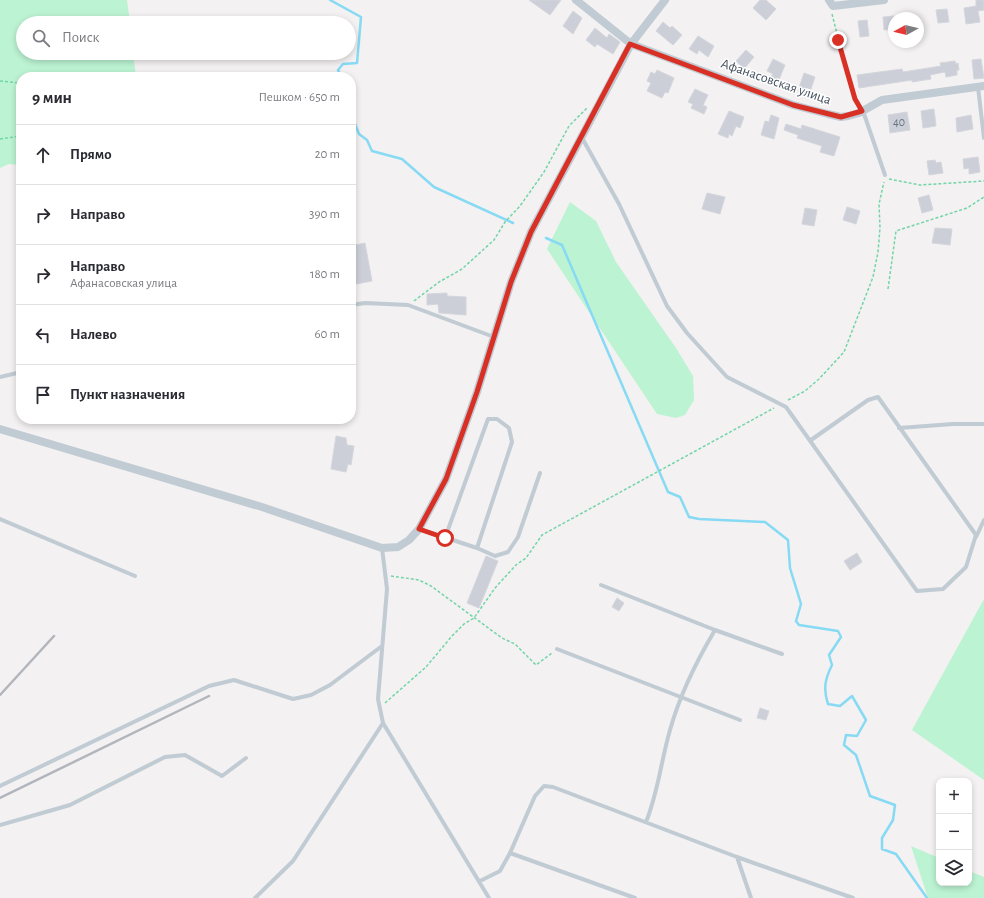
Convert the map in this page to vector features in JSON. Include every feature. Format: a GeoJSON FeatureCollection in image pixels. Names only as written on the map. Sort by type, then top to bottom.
{"type":"FeatureCollection","features":[{"type":"Feature","properties":{"kind":"street","name":"Афанасовская улица"},"geometry":{"type":"LineString","coordinates":[[576,0],[630,44],[800,107],[841,117],[862,111],[882,100],[981,87]]}},
{"type":"Feature","properties":{"kind":"street"},"geometry":{"type":"LineString","coordinates":[[0,429],[262,507],[382,548],[398,547],[409,540],[419,529],[446,479],[477,392],[511,282],[531,232],[630,44],[665,0]]}},
{"type":"Feature","properties":{"kind":"street"},"geometry":{"type":"LineString","coordinates":[[831,3],[884,0]]}},
{"type":"Feature","properties":{"kind":"lane"},"geometry":{"type":"LineString","coordinates":[[981,87],[984,138]]}},
{"type":"Feature","properties":{"kind":"lane"},"geometry":{"type":"LineString","coordinates":[[862,111],[885,175]]}},
{"type":"Feature","properties":{"kind":"lane"},"geometry":{"type":"LineString","coordinates":[[581,136],[619,204],[667,306],[687,333],[728,377],[782,404],[792,413],[811,440],[917,590],[943,588],[966,567],[976,535],[878,397],[868,400],[811,440]]}},
{"type":"Feature","properties":{"kind":"lane"},"geometry":{"type":"LineString","coordinates":[[356,304],[365,303],[408,305],[494,337]]}},
{"type":"Feature","properties":{"kind":"lane"},"geometry":{"type":"LineString","coordinates":[[0,377],[16,373]]}},
{"type":"Feature","properties":{"kind":"lane"},"geometry":{"type":"LineString","coordinates":[[445,538],[488,420],[497,419],[509,428],[512,442],[477,548]]}},
{"type":"Feature","properties":{"kind":"lane"},"geometry":{"type":"LineString","coordinates":[[899,428],[953,424],[984,424]]}},
{"type":"Feature","properties":{"kind":"lane"},"geometry":{"type":"LineString","coordinates":[[419,529],[477,548],[496,556],[508,552],[518,537],[540,473]]}},
{"type":"Feature","properties":{"kind":"lane"},"geometry":{"type":"LineString","coordinates":[[0,520],[135,576]]}},
{"type":"Feature","properties":{"kind":"lane"},"geometry":{"type":"LineString","coordinates":[[974,540],[984,520]]}},
{"type":"Feature","properties":{"kind":"lane"},"geometry":{"type":"LineString","coordinates":[[382,548],[387,589],[378,700],[383,723],[489,898]]}},
{"type":"Feature","properties":{"kind":"lane"},"geometry":{"type":"LineString","coordinates":[[601,585],[715,630],[782,654]]}},
{"type":"Feature","properties":{"kind":"lane"},"geometry":{"type":"LineString","coordinates":[[646,822],[652,807],[670,730],[680,698],[696,663],[715,630]]}},
{"type":"Feature","properties":{"kind":"lane"},"geometry":{"type":"LineString","coordinates":[[0,786],[209,686],[234,680],[293,700],[310,695],[330,685],[382,646]]}},
{"type":"Feature","properties":{"kind":"lane"},"geometry":{"type":"LineString","coordinates":[[557,649],[740,720]]}},
{"type":"Feature","properties":{"kind":"lane"},"geometry":{"type":"LineString","coordinates":[[255,898],[293,861],[383,723]]}},
{"type":"Feature","properties":{"kind":"lane"},"geometry":{"type":"LineString","coordinates":[[0,825],[70,805],[165,757],[185,755],[222,776],[246,758]]}},
{"type":"Feature","properties":{"kind":"lane"},"geometry":{"type":"LineString","coordinates":[[480,882],[500,871],[510,853],[535,796],[544,786],[553,787],[737,857],[853,898]]}},
{"type":"Feature","properties":{"kind":"lane"},"geometry":{"type":"LineString","coordinates":[[510,853],[635,898]]}},
{"type":"Feature","properties":{"kind":"lane"},"geometry":{"type":"LineString","coordinates":[[737,857],[751,898]]}},
{"type":"Feature","properties":{"kind":"path"},"geometry":{"type":"LineString","coordinates":[[831,3],[832,16],[846,69],[855,99],[862,111]]}},
{"type":"Feature","properties":{"kind":"path"},"geometry":{"type":"LineString","coordinates":[[0,81],[16,83]]}},
{"type":"Feature","properties":{"kind":"path"},"geometry":{"type":"LineString","coordinates":[[408,305],[439,282],[462,269],[494,240],[505,222],[520,206],[544,172],[569,126],[585,109],[591,106],[597,107]]}},
{"type":"Feature","properties":{"kind":"path"},"geometry":{"type":"LineString","coordinates":[[0,139],[16,137]]}},
{"type":"Feature","properties":{"kind":"path"},"geometry":{"type":"LineString","coordinates":[[379,707],[426,667],[452,636],[464,624],[474,618],[495,588],[516,565],[526,558],[542,535],[805,391],[844,352],[874,270],[878,252],[880,228],[879,204],[885,175],[891,180],[920,185],[984,181]]}},
{"type":"Feature","properties":{"kind":"path"},"geometry":{"type":"LineString","coordinates":[[888,289],[896,231],[967,208],[984,197]]}},
{"type":"Feature","properties":{"kind":"path"},"geometry":{"type":"LineString","coordinates":[[385,575],[418,580],[431,586],[502,638],[515,644],[536,665],[557,649]]}},
{"type":"Feature","properties":{"kind":"green space"},"geometry":{"type":"Polygon","coordinates":[[[0,0],[127,0],[129,16],[16,16],[16,60],[134,60],[135,72],[16,72],[16,165],[9,164],[0,168],[0,0]]]}},
{"type":"Feature","properties":{"kind":"green space"},"geometry":{"type":"Polygon","coordinates":[[[570,202],[596,221],[616,262],[676,348],[693,376],[694,400],[685,415],[676,418],[657,414],[547,249],[570,202]]]}},
{"type":"Feature","properties":{"kind":"green space"},"geometry":{"type":"Polygon","coordinates":[[[984,599],[984,780],[912,730],[984,599]]]}},
{"type":"Feature","properties":{"kind":"green space"},"geometry":{"type":"Polygon","coordinates":[[[911,846],[936,857],[936,886],[972,886],[972,872],[984,877],[984,898],[928,898],[911,846]]]}},
{"type":"Feature","properties":{"kind":"building"},"geometry":{"type":"Polygon","coordinates":[[[529,0],[561,0],[550,15],[529,0]]]}},
{"type":"Feature","properties":{"kind":"building"},"geometry":{"type":"Polygon","coordinates":[[[760,0],[766,0],[776,9],[766,20],[753,8],[760,0]]]}},
{"type":"Feature","properties":{"kind":"building"},"geometry":{"type":"Polygon","coordinates":[[[976,0],[984,0],[984,10],[978,11],[980,22],[966,24],[964,8],[976,6],[976,0]]]}},
{"type":"Feature","properties":{"kind":"building"},"geometry":{"type":"Polygon","coordinates":[[[947,9],[949,22],[938,23],[936,10],[947,9]]]}},
{"type":"Feature","properties":{"kind":"building"},"geometry":{"type":"Polygon","coordinates":[[[573,11],[582,18],[573,34],[563,26],[573,11]]]}},
{"type":"Feature","properties":{"kind":"building"},"geometry":{"type":"Polygon","coordinates":[[[883,17],[888,17],[888,30],[884,30],[883,17]]]}},
{"type":"Feature","properties":{"kind":"building"},"geometry":{"type":"Polygon","coordinates":[[[867,20],[869,36],[860,37],[858,21],[867,20]]]}},
{"type":"Feature","properties":{"kind":"building"},"geometry":{"type":"Polygon","coordinates":[[[663,22],[670,28],[672,26],[682,35],[673,45],[656,31],[663,22]]]}},
{"type":"Feature","properties":{"kind":"building"},"geometry":{"type":"Polygon","coordinates":[[[595,28],[607,38],[609,34],[620,42],[613,54],[597,44],[595,47],[586,40],[595,28]]]}},
{"type":"Feature","properties":{"kind":"building"},"geometry":{"type":"Polygon","coordinates":[[[698,36],[714,46],[708,57],[699,50],[697,54],[689,49],[698,36]]]}},
{"type":"Feature","properties":{"kind":"building"},"geometry":{"type":"Polygon","coordinates":[[[746,50],[754,57],[744,69],[736,61],[746,50]]]}},
{"type":"Feature","properties":{"kind":"building"},"geometry":{"type":"Polygon","coordinates":[[[773,59],[785,65],[778,82],[770,78],[773,74],[767,71],[773,59]]]}},
{"type":"Feature","properties":{"kind":"building"},"geometry":{"type":"Polygon","coordinates":[[[981,59],[984,78],[974,79],[972,60],[981,59]]]}},
{"type":"Feature","properties":{"kind":"building"},"geometry":{"type":"Polygon","coordinates":[[[955,61],[956,64],[958,63],[959,70],[957,70],[957,75],[946,77],[945,72],[930,75],[931,79],[912,82],[912,80],[859,88],[857,75],[902,69],[903,72],[941,66],[940,63],[955,61]]]}},
{"type":"Feature","properties":{"kind":"building"},"geometry":{"type":"Polygon","coordinates":[[[657,70],[674,78],[668,93],[665,92],[662,98],[647,91],[651,83],[647,81],[651,72],[655,74],[657,70]]]}},
{"type":"Feature","properties":{"kind":"building"},"geometry":{"type":"Polygon","coordinates":[[[804,73],[815,77],[809,95],[798,91],[804,73]]]}},
{"type":"Feature","properties":{"kind":"building"},"geometry":{"type":"Polygon","coordinates":[[[695,89],[708,95],[703,105],[707,107],[704,114],[691,108],[693,104],[688,102],[695,89]]]}},
{"type":"Feature","properties":{"kind":"building"},"geometry":{"type":"Polygon","coordinates":[[[934,109],[936,126],[923,128],[921,111],[934,109]]]}},
{"type":"Feature","properties":{"kind":"building"},"geometry":{"type":"Polygon","coordinates":[[[729,111],[744,117],[740,128],[736,126],[732,136],[729,134],[728,138],[718,134],[729,111]]]}},
{"type":"Feature","properties":{"kind":"building"},"geometry":{"type":"Polygon","coordinates":[[[907,112],[910,130],[890,133],[888,115],[907,112]]]}},
{"type":"Feature","properties":{"kind":"building"},"geometry":{"type":"Polygon","coordinates":[[[771,115],[779,118],[774,139],[761,135],[765,121],[769,122],[771,115]]]}},
{"type":"Feature","properties":{"kind":"building"},"geometry":{"type":"Polygon","coordinates":[[[971,115],[973,129],[957,132],[956,118],[971,115]]]}},
{"type":"Feature","properties":{"kind":"building"},"geometry":{"type":"Polygon","coordinates":[[[786,124],[801,129],[802,125],[840,137],[834,156],[820,152],[822,146],[797,138],[798,135],[784,130],[786,124]]]}},
{"type":"Feature","properties":{"kind":"building"},"geometry":{"type":"Polygon","coordinates":[[[978,157],[980,172],[969,174],[969,168],[964,169],[963,159],[978,157]]]}},
{"type":"Feature","properties":{"kind":"building"},"geometry":{"type":"Polygon","coordinates":[[[935,160],[936,163],[941,162],[943,173],[929,175],[927,161],[935,160]]]}},
{"type":"Feature","properties":{"kind":"building"},"geometry":{"type":"Polygon","coordinates":[[[707,193],[725,197],[720,214],[702,209],[707,193]]]}},
{"type":"Feature","properties":{"kind":"building"},"geometry":{"type":"Polygon","coordinates":[[[929,195],[933,210],[922,213],[918,198],[929,195]]]}},
{"type":"Feature","properties":{"kind":"building"},"geometry":{"type":"Polygon","coordinates":[[[847,207],[860,211],[856,224],[843,220],[847,207]]]}},
{"type":"Feature","properties":{"kind":"building"},"geometry":{"type":"Polygon","coordinates":[[[805,208],[817,210],[814,226],[802,224],[805,208]]]}},
{"type":"Feature","properties":{"kind":"building"},"geometry":{"type":"Polygon","coordinates":[[[935,228],[952,229],[950,245],[932,243],[935,228]]]}},
{"type":"Feature","properties":{"kind":"building"},"geometry":{"type":"Polygon","coordinates":[[[365,243],[372,281],[356,284],[356,245],[365,243]]]}},
{"type":"Feature","properties":{"kind":"building"},"geometry":{"type":"Polygon","coordinates":[[[447,293],[447,296],[466,297],[466,315],[439,313],[438,304],[427,305],[427,294],[447,293]]]}},
{"type":"Feature","properties":{"kind":"building"},"geometry":{"type":"Polygon","coordinates":[[[336,436],[346,438],[347,445],[354,446],[351,465],[348,464],[346,472],[331,469],[336,436]]]}},
{"type":"Feature","properties":{"kind":"building"},"geometry":{"type":"Polygon","coordinates":[[[857,553],[862,562],[850,570],[844,561],[857,553]]]}},
{"type":"Feature","properties":{"kind":"building"},"geometry":{"type":"Polygon","coordinates":[[[486,556],[498,561],[479,608],[467,603],[486,556]]]}},
{"type":"Feature","properties":{"kind":"building"},"geometry":{"type":"Polygon","coordinates":[[[617,598],[624,603],[619,611],[612,607],[617,598]]]}},
{"type":"Feature","properties":{"kind":"building"},"geometry":{"type":"Polygon","coordinates":[[[760,708],[769,711],[766,720],[757,718],[760,708]]]}},
{"type":"Feature","properties":{"kind":"waterway"},"geometry":{"type":"LineString","coordinates":[[330,0],[361,17],[357,63],[343,64],[338,70],[339,72]]}},
{"type":"Feature","properties":{"kind":"waterway"},"geometry":{"type":"LineString","coordinates":[[356,126],[359,134],[367,140],[372,151],[402,159],[434,187],[513,223]]}},
{"type":"Feature","properties":{"kind":"waterway"},"geometry":{"type":"LineString","coordinates":[[546,238],[562,245],[668,492],[680,497],[689,517],[699,519],[765,522],[788,540],[790,568],[801,604],[796,621],[799,625],[838,631],[841,637],[829,655],[832,665],[826,684],[828,704],[840,706],[852,696],[866,720],[857,736],[846,735],[844,745],[856,755],[870,796],[895,805],[893,820],[882,838],[882,849],[896,854],[927,898]]}},
{"type":"Feature","properties":{"kind":"railway"},"geometry":{"type":"LineString","coordinates":[[0,695],[54,636]]}},
{"type":"Feature","properties":{"kind":"railway"},"geometry":{"type":"LineString","coordinates":[[0,798],[209,696]]}},
{"type":"Feature","properties":{"kind":"route"},"geometry":{"type":"LineString","coordinates":[[445,538],[419,529],[446,479],[477,392],[511,282],[531,232],[630,44],[793,105],[841,117],[862,111],[855,99],[838,40]]}}]}
